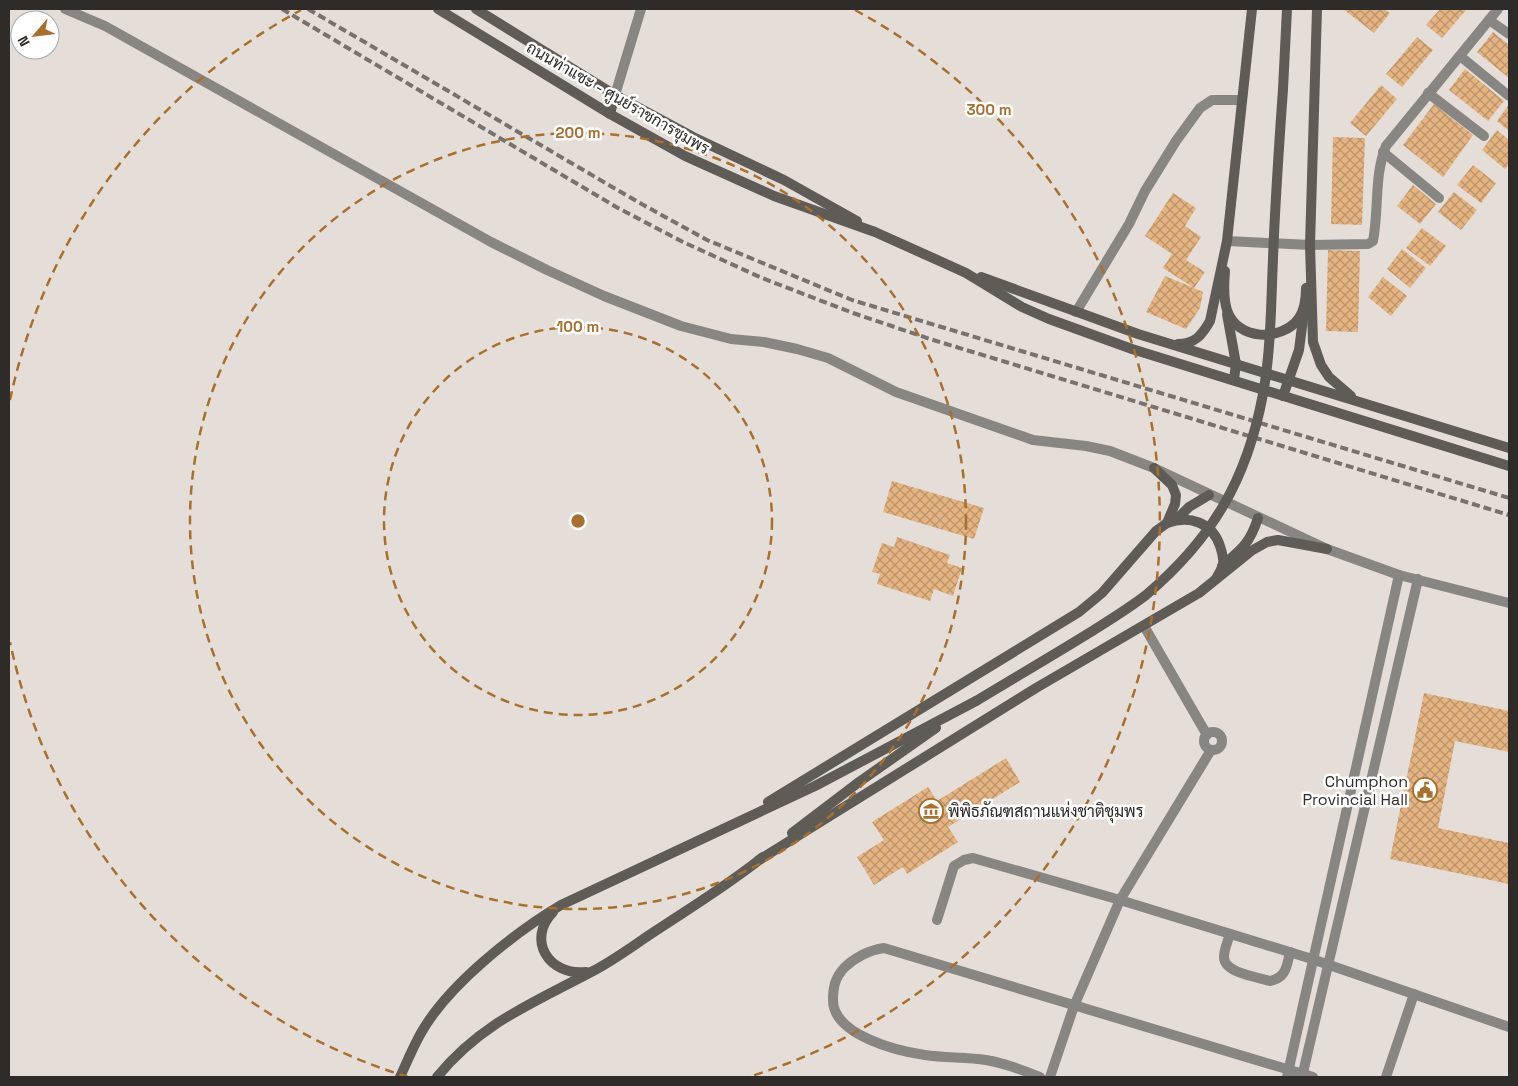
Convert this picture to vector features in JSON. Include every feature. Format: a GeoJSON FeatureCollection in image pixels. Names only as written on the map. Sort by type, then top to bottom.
{"type":"FeatureCollection","features":[{"type":"Feature","properties":{"kind":"main road","name":"ถนนท่าแซะ - ศูนย์ราชการชุมพร"},"geometry":{"type":"LineString","coordinates":[[438,9],[610,114],[685,156],[774,196],[875,232],[966,273]]}},
{"type":"Feature","properties":{"kind":"main road","name":"ถนนท่าแซะ - ศูนย์ราชการชุมพร"},"geometry":{"type":"LineString","coordinates":[[476,9],[615,95],[693,137],[784,180],[875,232]]}},
{"type":"Feature","properties":{"kind":"main road"},"geometry":{"type":"LineString","coordinates":[[1234,380],[1236,364],[1225,287],[1227,241],[1252,9]]}},
{"type":"Feature","properties":{"kind":"main road"},"geometry":{"type":"LineString","coordinates":[[400,1077],[421,1032],[447,998],[470,974],[521,931],[561,905],[815,786],[976,701],[1093,630],[1144,596],[1171,573],[1194,547],[1220,514],[1234,489],[1254,436],[1264,393],[1287,9]]}},
{"type":"Feature","properties":{"kind":"main road"},"geometry":{"type":"LineString","coordinates":[[1283,396],[1299,350],[1305,305],[1310,245],[1317,9]]}},
{"type":"Feature","properties":{"kind":"main road"},"geometry":{"type":"LineString","coordinates":[[610,114],[615,95]]}},
{"type":"Feature","properties":{"kind":"main road"},"geometry":{"type":"LineString","coordinates":[[1172,344],[1188,344],[1204,333],[1210,321],[1227,241]]}},
{"type":"Feature","properties":{"kind":"main road"},"geometry":{"type":"LineString","coordinates":[[1310,245],[1313,342],[1321,365],[1328,376],[1357,401]]}},
{"type":"Feature","properties":{"kind":"main road"},"geometry":{"type":"LineString","coordinates":[[966,273],[1172,344],[1509,448]]}},
{"type":"Feature","properties":{"kind":"main road"},"geometry":{"type":"LineString","coordinates":[[966,273],[1022,307],[1049,319],[1132,349],[1509,466]]}},
{"type":"Feature","properties":{"kind":"main road"},"geometry":{"type":"LineString","coordinates":[[1227,310],[1235,322],[1246,331],[1259,335],[1271,335],[1283,332],[1292,325],[1300,316],[1305,305]]}},
{"type":"Feature","properties":{"kind":"main road"},"geometry":{"type":"LineString","coordinates":[[1154,468],[1172,486],[1176,495],[1171,521]]}},
{"type":"Feature","properties":{"kind":"main road"},"geometry":{"type":"LineString","coordinates":[[736,822],[1079,612],[1102,593],[1156,531],[1209,495]]}},
{"type":"Feature","properties":{"kind":"main road"},"geometry":{"type":"LineString","coordinates":[[1222,566],[1248,542],[1258,518]]}},
{"type":"Feature","properties":{"kind":"main road"},"geometry":{"type":"LineString","coordinates":[[1171,521],[1192,520],[1201,523],[1210,529],[1218,539],[1222,552],[1222,566],[1215,582]]}},
{"type":"Feature","properties":{"kind":"main road"},"geometry":{"type":"LineString","coordinates":[[437,1077],[450,1060],[470,1042],[500,1021],[594,970],[685,912],[759,860],[1028,693],[1144,626],[1215,582],[1251,551],[1267,542],[1278,540],[1327,550]]}},
{"type":"Feature","properties":{"kind":"main road"},"geometry":{"type":"LineString","coordinates":[[759,860],[852,787],[976,701]]}},
{"type":"Feature","properties":{"kind":"main road"},"geometry":{"type":"LineString","coordinates":[[561,905],[545,923],[542,945],[546,955],[553,964],[562,970],[573,973],[594,970]]}},
{"type":"Feature","properties":{"kind":"street"},"geometry":{"type":"LineString","coordinates":[[65,9],[105,26],[491,242],[627,306],[707,334],[796,348],[828,358],[896,392],[1033,440],[1110,450],[1154,468],[1327,550],[1399,575],[1509,603]]}},
{"type":"Feature","properties":{"kind":"street"},"geometry":{"type":"LineString","coordinates":[[615,95],[641,9]]}},
{"type":"Feature","properties":{"kind":"street"},"geometry":{"type":"LineString","coordinates":[[1227,241],[1310,245],[1368,244],[1373,241],[1380,161],[1386,146],[1498,9]]}},
{"type":"Feature","properties":{"kind":"street"},"geometry":{"type":"LineString","coordinates":[[1489,20],[1509,34]]}},
{"type":"Feature","properties":{"kind":"street"},"geometry":{"type":"LineString","coordinates":[[1460,56],[1509,96]]}},
{"type":"Feature","properties":{"kind":"street"},"geometry":{"type":"LineString","coordinates":[[1428,93],[1484,136]]}},
{"type":"Feature","properties":{"kind":"street"},"geometry":{"type":"LineString","coordinates":[[1076,312],[1130,224],[1145,191],[1176,141],[1200,108],[1212,100],[1241,100]]}},
{"type":"Feature","properties":{"kind":"street"},"geometry":{"type":"LineString","coordinates":[[1384,152],[1439,198]]}},
{"type":"Feature","properties":{"kind":"street"},"geometry":{"type":"LineString","coordinates":[[1288,1073],[1399,575]]}},
{"type":"Feature","properties":{"kind":"street"},"geometry":{"type":"LineString","coordinates":[[1302,1076],[1418,579]]}},
{"type":"Feature","properties":{"kind":"street"},"geometry":{"type":"LineString","coordinates":[[1144,626],[1207,735]]}},
{"type":"Feature","properties":{"kind":"street"},"geometry":{"type":"LineString","coordinates":[[1214,732],[1219,735],[1222,738],[1220,747],[1216,750],[1211,750],[1205,746],[1207,735],[1214,732]]}},
{"type":"Feature","properties":{"kind":"street"},"geometry":{"type":"LineString","coordinates":[[1050,1077],[1074,1006],[1120,900],[1211,750]]}},
{"type":"Feature","properties":{"kind":"street"},"geometry":{"type":"LineString","coordinates":[[1342,828],[1358,832]]}},
{"type":"Feature","properties":{"kind":"street"},"geometry":{"type":"LineString","coordinates":[[937,920],[954,866],[964,860],[973,858],[1120,900],[1290,952],[1509,1027]]}},
{"type":"Feature","properties":{"kind":"street"},"geometry":{"type":"LineString","coordinates":[[1230,934],[1224,956],[1225,963],[1230,969],[1270,981],[1276,980],[1285,973],[1290,952]]}},
{"type":"Feature","properties":{"kind":"street"},"geometry":{"type":"LineString","coordinates":[[1040,1077],[1020,1069],[986,1060],[925,1055],[873,1041],[850,1029],[839,1018],[833,1004],[834,982],[839,973],[850,962],[866,953],[884,948],[1288,1073],[1313,1077]]}},
{"type":"Feature","properties":{"kind":"street"},"geometry":{"type":"LineString","coordinates":[[1386,1077],[1414,994]]}},
{"type":"Feature","properties":{"kind":"building"},"geometry":{"type":"Polygon","coordinates":[[[1343,9],[1384,9],[1390,13],[1374,33],[1343,9]]]}},
{"type":"Feature","properties":{"kind":"building"},"geometry":{"type":"Polygon","coordinates":[[[1440,9],[1467,9],[1442,38],[1426,25],[1440,9]]]}},
{"type":"Feature","properties":{"kind":"building"},"geometry":{"type":"Polygon","coordinates":[[[1493,32],[1509,45],[1509,78],[1477,52],[1493,32]]]}},
{"type":"Feature","properties":{"kind":"building"},"geometry":{"type":"Polygon","coordinates":[[[1417,37],[1433,50],[1402,87],[1386,74],[1417,37]]]}},
{"type":"Feature","properties":{"kind":"building"},"geometry":{"type":"Polygon","coordinates":[[[1465,69],[1504,101],[1488,121],[1449,90],[1465,69]]]}},
{"type":"Feature","properties":{"kind":"building"},"geometry":{"type":"Polygon","coordinates":[[[1381,85],[1397,99],[1366,136],[1350,123],[1381,85]]]}},
{"type":"Feature","properties":{"kind":"building"},"geometry":{"type":"Polygon","coordinates":[[[1434,104],[1473,135],[1443,177],[1403,145],[1434,104]]]}},
{"type":"Feature","properties":{"kind":"building"},"geometry":{"type":"Polygon","coordinates":[[[1509,104],[1509,131],[1497,121],[1509,104]]]}},
{"type":"Feature","properties":{"kind":"building"},"geometry":{"type":"Polygon","coordinates":[[[1497,130],[1509,140],[1509,164],[1505,169],[1482,150],[1497,130]]]}},
{"type":"Feature","properties":{"kind":"building"},"geometry":{"type":"Polygon","coordinates":[[[1333,137],[1365,138],[1362,225],[1331,224],[1333,137]]]}},
{"type":"Feature","properties":{"kind":"building"},"geometry":{"type":"Polygon","coordinates":[[[1473,165],[1496,183],[1481,203],[1457,185],[1473,165]]]}},
{"type":"Feature","properties":{"kind":"building"},"geometry":{"type":"Polygon","coordinates":[[[1413,185],[1436,204],[1420,224],[1397,206],[1413,185]]]}},
{"type":"Feature","properties":{"kind":"building"},"geometry":{"type":"Polygon","coordinates":[[[1454,192],[1477,210],[1461,230],[1438,212],[1454,192]]]}},
{"type":"Feature","properties":{"kind":"building"},"geometry":{"type":"Polygon","coordinates":[[[1173,193],[1196,208],[1185,226],[1201,237],[1186,260],[1205,272],[1194,288],[1163,268],[1172,254],[1145,236],[1173,193]]]}},
{"type":"Feature","properties":{"kind":"building"},"geometry":{"type":"Polygon","coordinates":[[[1422,228],[1446,246],[1430,266],[1406,248],[1422,228]]]}},
{"type":"Feature","properties":{"kind":"building"},"geometry":{"type":"Polygon","coordinates":[[[1402,249],[1426,268],[1410,288],[1387,269],[1402,249]]]}},
{"type":"Feature","properties":{"kind":"building"},"geometry":{"type":"Polygon","coordinates":[[[1328,250],[1360,251],[1358,332],[1326,331],[1328,250]]]}},
{"type":"Feature","properties":{"kind":"building"},"geometry":{"type":"Polygon","coordinates":[[[1165,276],[1203,292],[1200,308],[1186,329],[1146,312],[1165,276]]]}},
{"type":"Feature","properties":{"kind":"building"},"geometry":{"type":"Polygon","coordinates":[[[1383,277],[1407,296],[1391,316],[1368,297],[1383,277]]]}},
{"type":"Feature","properties":{"kind":"building"},"geometry":{"type":"Polygon","coordinates":[[[892,481],[984,508],[974,539],[883,512],[892,481]]]}},
{"type":"Feature","properties":{"kind":"building"},"geometry":{"type":"Polygon","coordinates":[[[897,537],[950,555],[947,563],[962,568],[953,596],[934,589],[930,601],[877,584],[880,574],[872,572],[882,543],[894,547],[897,537]]]}},
{"type":"Feature","properties":{"kind":"building","name":"Chumphon Provincial Hall"},"geometry":{"type":"Polygon","coordinates":[[[1424,693],[1509,711],[1509,752],[1455,741],[1438,828],[1509,843],[1509,884],[1390,859],[1424,693]]]}},
{"type":"Feature","properties":{"kind":"building","name":"พิพิธภัณฑสถานแห่งชาติชุมพร"},"geometry":{"type":"Polygon","coordinates":[[[1006,758],[1020,782],[948,827],[958,842],[907,874],[903,867],[874,885],[857,857],[884,840],[872,822],[928,787],[937,801],[1006,758]]]}},
{"type":"Feature","properties":{"kind":"railway"},"geometry":{"type":"LineString","coordinates":[[282,9],[618,208],[683,242],[762,278],[853,313],[930,339],[1509,515]]}},
{"type":"Feature","properties":{"kind":"railway"},"geometry":{"type":"LineString","coordinates":[[308,9],[638,202],[707,240],[852,300],[1509,498]]}},
{"type":"Feature","properties":{"kind":"place","name":"Chumphon Provincial Hall"},"geometry":{"type":"Point","coordinates":[1425,790]}},
{"type":"Feature","properties":{"kind":"place","name":"พิพิธภัณฑสถานแห่งชาติชุมพร"},"geometry":{"type":"Point","coordinates":[931,811]}}]}
